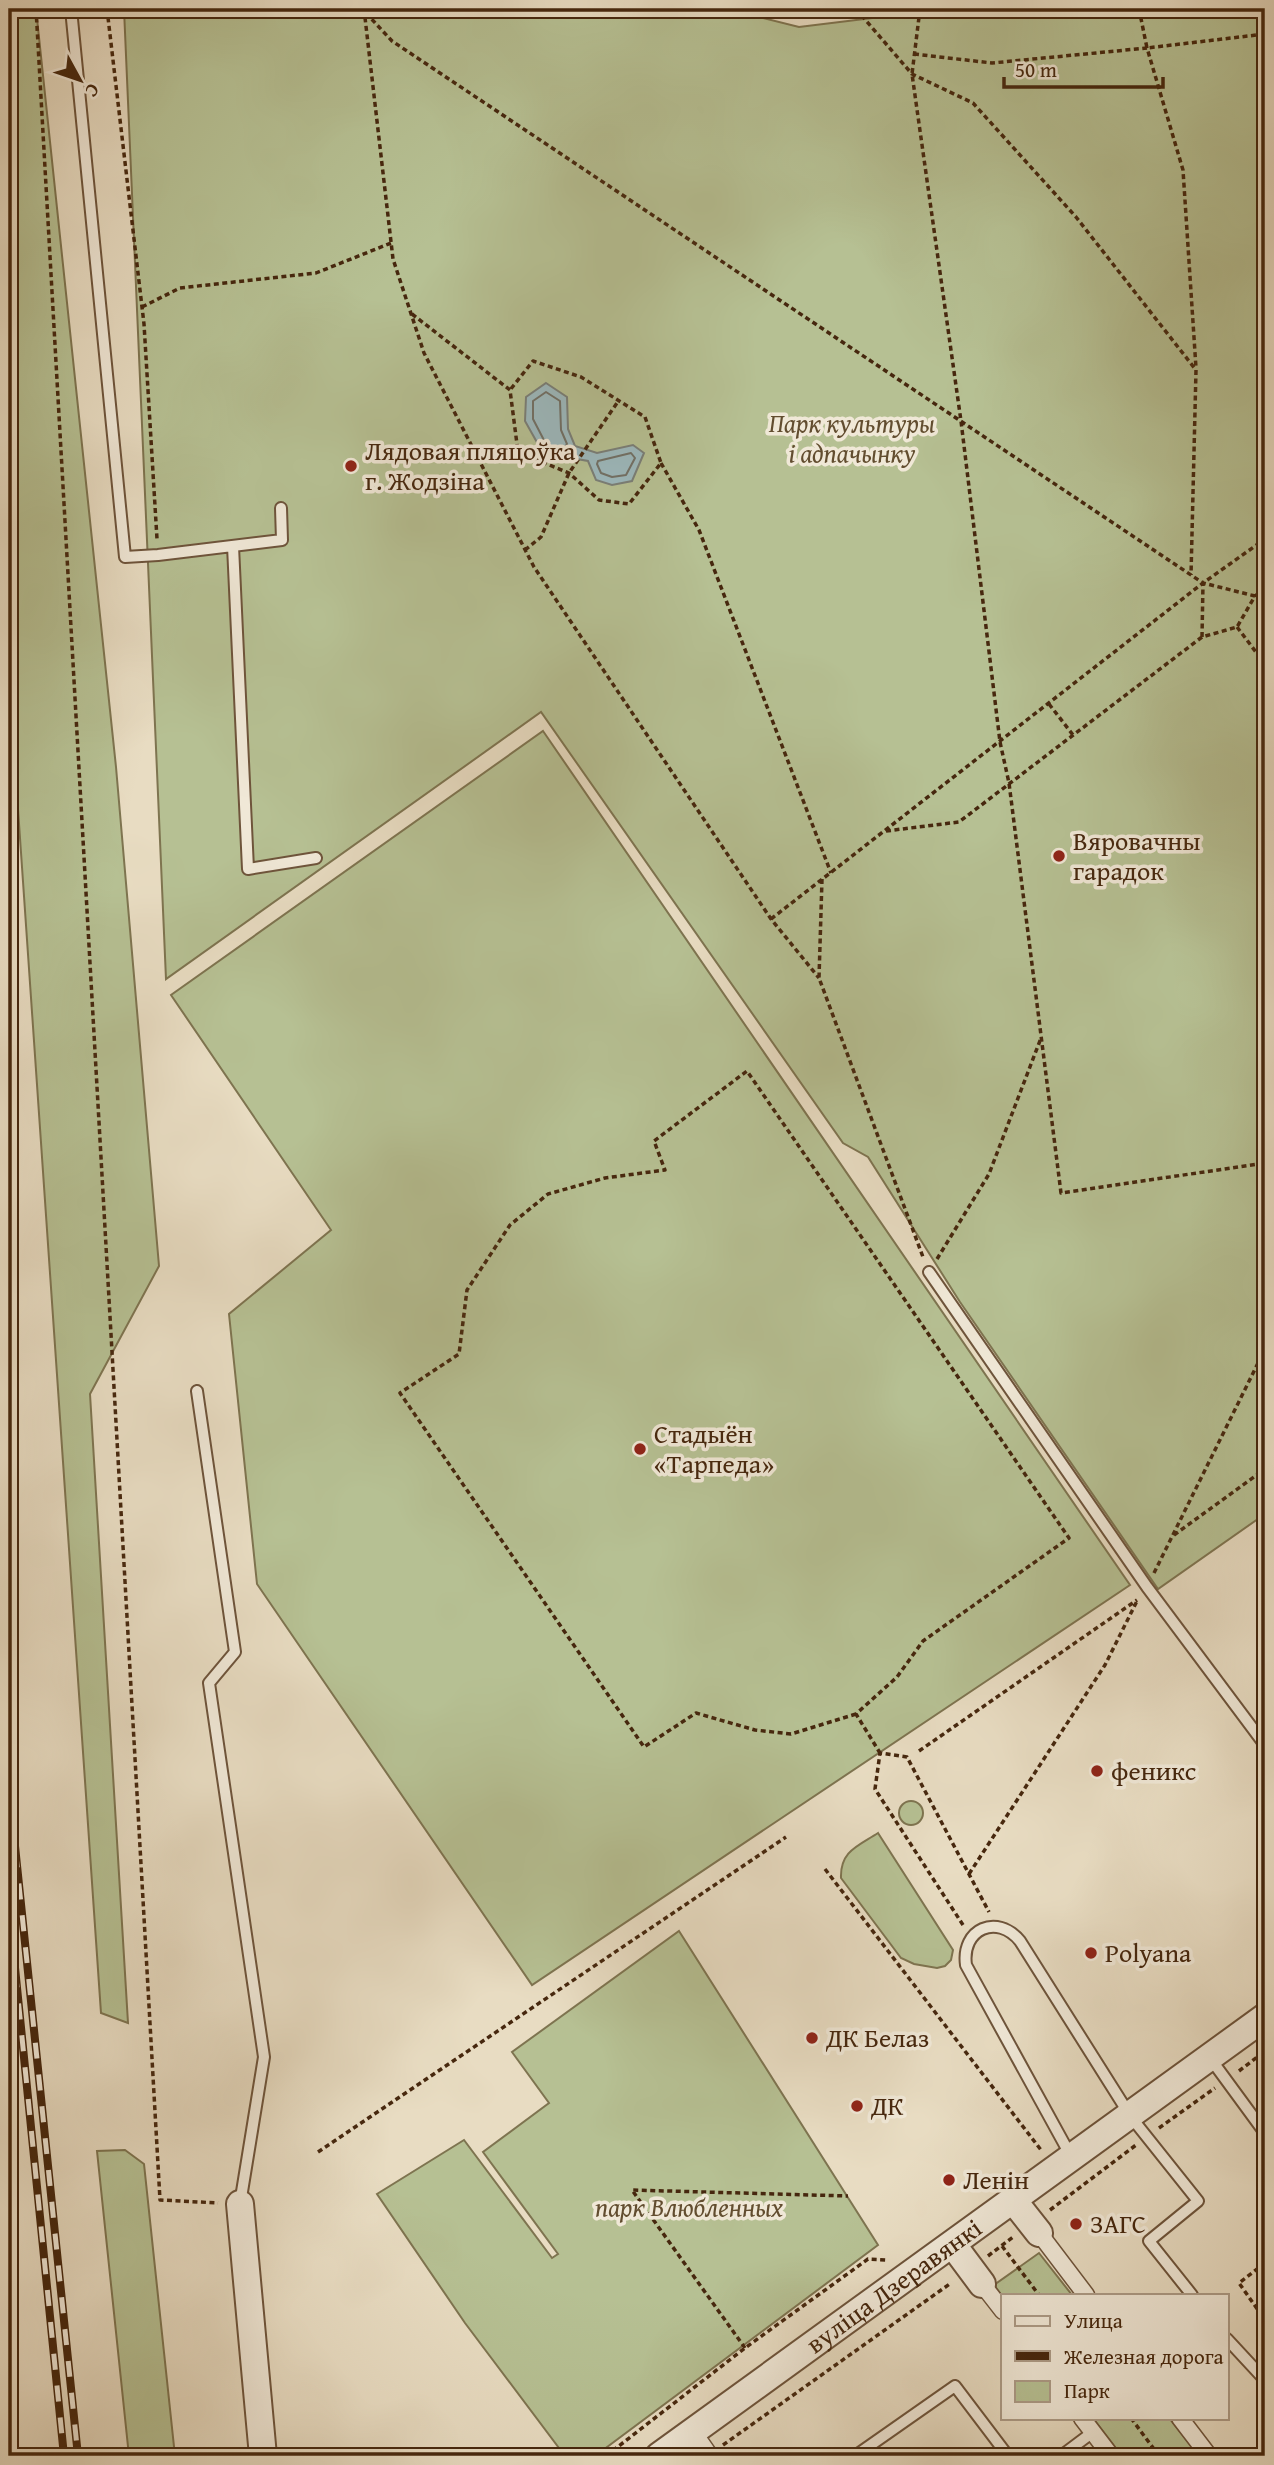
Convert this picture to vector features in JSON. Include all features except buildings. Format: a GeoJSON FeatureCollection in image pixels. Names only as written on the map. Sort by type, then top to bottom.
{"type":"FeatureCollection","features":[{"type":"Feature","properties":{"kind":"street","name":"вуліца Дзеравянкі"},"geometry":{"type":"LineString","coordinates":[[659,2456],[984,2222],[1013,2200],[1067,2148],[1131,2116],[1265,2017]]}},
{"type":"Feature","properties":{"kind":"street"},"geometry":{"type":"LineString","coordinates":[[1013,2200],[1085,2294]]}},
{"type":"Feature","properties":{"kind":"street"},"geometry":{"type":"LineString","coordinates":[[240,2204],[263,2456]]}},
{"type":"Feature","properties":{"kind":"street"},"geometry":{"type":"LineString","coordinates":[[953,2245],[1001,2308]]}},
{"type":"Feature","properties":{"kind":"street"},"geometry":{"type":"LineString","coordinates":[[1084,2420],[1111,2456]]}},
{"type":"Feature","properties":{"kind":"street"},"geometry":{"type":"LineString","coordinates":[[1182,2420],[1209,2456]]}},
{"type":"Feature","properties":{"kind":"street"},"geometry":{"type":"LineString","coordinates":[[691,2433],[707,2456]]}},
{"type":"Feature","properties":{"kind":"lane"},"geometry":{"type":"LineString","coordinates":[[71,9],[125,557],[282,540],[282,508]]}},
{"type":"Feature","properties":{"kind":"lane"},"geometry":{"type":"LineString","coordinates":[[233,546],[247,869],[316,858]]}},
{"type":"Feature","properties":{"kind":"lane"},"geometry":{"type":"LineString","coordinates":[[929,1272],[1147,1587],[1265,1745]]}},
{"type":"Feature","properties":{"kind":"lane"},"geometry":{"type":"LineString","coordinates":[[197,1391],[235,1652],[209,1682],[264,2057],[240,2204]]}},
{"type":"Feature","properties":{"kind":"lane"},"geometry":{"type":"LineString","coordinates":[[1067,2148],[966,1965],[965,1955],[971,1937],[979,1931],[996,1926],[1014,1933],[1131,2116],[1198,2201],[1149,2241],[1191,2294]]}},
{"type":"Feature","properties":{"kind":"lane"},"geometry":{"type":"LineString","coordinates":[[1210,2058],[1265,2133]]}},
{"type":"Feature","properties":{"kind":"lane"},"geometry":{"type":"LineString","coordinates":[[1228,2340],[1265,2380]]}},
{"type":"Feature","properties":{"kind":"lane"},"geometry":{"type":"LineString","coordinates":[[855,2456],[955,2386],[1008,2456]]}},
{"type":"Feature","properties":{"kind":"lane"},"geometry":{"type":"LineString","coordinates":[[1061,2456],[1093,2432]]}},
{"type":"Feature","properties":{"kind":"path"},"geometry":{"type":"LineString","coordinates":[[36,9],[160,2200],[240,2204]]}},
{"type":"Feature","properties":{"kind":"path"},"geometry":{"type":"LineString","coordinates":[[107,9],[142,307],[158,555]]}},
{"type":"Feature","properties":{"kind":"path"},"geometry":{"type":"LineString","coordinates":[[364,9],[393,259],[424,353],[534,567],[771,919],[819,978],[929,1272]]}},
{"type":"Feature","properties":{"kind":"path"},"geometry":{"type":"LineString","coordinates":[[364,9],[392,41],[1203,583],[1255,596]]}},
{"type":"Feature","properties":{"kind":"path"},"geometry":{"type":"LineString","coordinates":[[856,9],[912,74],[973,103],[1076,217],[1196,370]]}},
{"type":"Feature","properties":{"kind":"path"},"geometry":{"type":"LineString","coordinates":[[920,9],[912,74],[961,421],[1000,742],[1009,783],[1061,1193],[1265,1163]]}},
{"type":"Feature","properties":{"kind":"path"},"geometry":{"type":"LineString","coordinates":[[1139,9],[1147,48],[1183,170],[1196,370],[1191,575]]}},
{"type":"Feature","properties":{"kind":"path"},"geometry":{"type":"LineString","coordinates":[[915,54],[992,63],[1265,34]]}},
{"type":"Feature","properties":{"kind":"path"},"geometry":{"type":"LineString","coordinates":[[142,307],[180,288],[316,273],[391,243]]}},
{"type":"Feature","properties":{"kind":"path"},"geometry":{"type":"LineString","coordinates":[[411,313],[510,390],[518,452],[569,473],[599,500],[629,503],[661,463]]}},
{"type":"Feature","properties":{"kind":"path"},"geometry":{"type":"LineString","coordinates":[[510,390],[533,361],[581,377],[645,417],[661,463],[699,530],[831,873]]}},
{"type":"Feature","properties":{"kind":"path"},"geometry":{"type":"LineString","coordinates":[[525,550],[541,537],[569,473],[619,400]]}},
{"type":"Feature","properties":{"kind":"path"},"geometry":{"type":"LineString","coordinates":[[771,919],[1203,583],[1265,539]]}},
{"type":"Feature","properties":{"kind":"path"},"geometry":{"type":"LineString","coordinates":[[1202,637],[1203,583]]}},
{"type":"Feature","properties":{"kind":"path"},"geometry":{"type":"LineString","coordinates":[[885,831],[959,822],[1202,637],[1237,627],[1255,596],[1265,588]]}},
{"type":"Feature","properties":{"kind":"path"},"geometry":{"type":"LineString","coordinates":[[1237,627],[1265,664]]}},
{"type":"Feature","properties":{"kind":"path"},"geometry":{"type":"LineString","coordinates":[[1049,704],[1073,735]]}},
{"type":"Feature","properties":{"kind":"path"},"geometry":{"type":"LineString","coordinates":[[819,978],[822,879]]}},
{"type":"Feature","properties":{"kind":"path"},"geometry":{"type":"LineString","coordinates":[[929,1272],[989,1174],[1041,1036]]}},
{"type":"Feature","properties":{"kind":"path"},"geometry":{"type":"LineString","coordinates":[[747,1071],[1069,1538],[923,1642],[897,1677],[856,1714],[791,1734],[755,1730],[696,1713],[644,1747],[400,1393],[459,1354],[467,1290],[510,1225],[548,1194],[606,1178],[664,1170],[654,1141],[747,1071]]}},
{"type":"Feature","properties":{"kind":"path"},"geometry":{"type":"LineString","coordinates":[[1173,1536],[1265,1469]]}},
{"type":"Feature","properties":{"kind":"path"},"geometry":{"type":"LineString","coordinates":[[969,1874],[1105,1665],[1138,1599]]}},
{"type":"Feature","properties":{"kind":"path"},"geometry":{"type":"LineString","coordinates":[[856,1714],[880,1752],[875,1790],[971,1937]]}},
{"type":"Feature","properties":{"kind":"path"},"geometry":{"type":"LineString","coordinates":[[880,1752],[907,1757],[996,1926]]}},
{"type":"Feature","properties":{"kind":"path"},"geometry":{"type":"LineString","coordinates":[[318,2152],[786,1837]]}},
{"type":"Feature","properties":{"kind":"path"},"geometry":{"type":"LineString","coordinates":[[825,1869],[1042,2152],[1067,2148]]}},
{"type":"Feature","properties":{"kind":"path"},"geometry":{"type":"LineString","coordinates":[[745,2348],[632,2189],[848,2196]]}},
{"type":"Feature","properties":{"kind":"path"},"geometry":{"type":"LineString","coordinates":[[984,2222],[1038,2294]]}},
{"type":"Feature","properties":{"kind":"path"},"geometry":{"type":"LineString","coordinates":[[606,2456],[745,2348],[869,2259],[897,2261]]}},
{"type":"Feature","properties":{"kind":"path"},"geometry":{"type":"LineString","coordinates":[[1265,2263],[1239,2283],[1265,2320]]}},
{"type":"Feature","properties":{"kind":"path"},"geometry":{"type":"LineString","coordinates":[[1132,2420],[1159,2456]]}},
{"type":"Feature","properties":{"kind":"green space"},"geometry":{"type":"Polygon","coordinates":[[[9,9],[36,9],[116,767],[159,1266],[90,1394],[128,2023],[101,2013],[16,780],[9,720],[9,9]]]}},
{"type":"Feature","properties":{"kind":"green space","name":"Парк культуры і адпачынку"},"geometry":{"type":"Polygon","coordinates":[[[124,9],[727,9],[799,27],[946,9],[1265,9],[1265,1514],[1158,1589],[960,1302],[868,1157],[843,1143],[541,712],[166,979],[124,9]]]}},
{"type":"Feature","properties":{"kind":"green space","name":"Стадыён «Тарпеда»"},"geometry":{"type":"Polygon","coordinates":[[[543,731],[1130,1585],[532,1985],[257,1584],[229,1314],[331,1230],[171,995],[543,731]]]}},
{"type":"Feature","properties":{"kind":"green space"},"geometry":{"type":"Polygon","coordinates":[[[911,1801],[920,1804],[923,1813],[920,1822],[911,1825],[902,1822],[899,1813],[902,1804],[911,1801]]]}},
{"type":"Feature","properties":{"kind":"green space"},"geometry":{"type":"Polygon","coordinates":[[[878,1833],[953,1950],[951,1960],[945,1966],[937,1968],[914,1964],[901,1958],[841,1878],[841,1869],[847,1855],[878,1833]]]}},
{"type":"Feature","properties":{"kind":"green space","name":"парк Влюбленных"},"geometry":{"type":"Polygon","coordinates":[[[679,1931],[878,2245],[595,2456],[565,2456],[465,2323],[377,2194],[464,2140],[552,2258],[558,2254],[483,2152],[549,2103],[512,2052],[679,1931]]]}},
{"type":"Feature","properties":{"kind":"green space"},"geometry":{"type":"Polygon","coordinates":[[[125,2150],[144,2164],[175,2456],[129,2456],[97,2151],[125,2150]]]}},
{"type":"Feature","properties":{"kind":"green space"},"geometry":{"type":"Polygon","coordinates":[[[1039,2253],[1071,2294],[1001,2294],[994,2285],[1039,2253]]]}},
{"type":"Feature","properties":{"kind":"green space"},"geometry":{"type":"Polygon","coordinates":[[[1095,2420],[1171,2420],[1199,2456],[1122,2456],[1095,2420]]]}},
{"type":"Feature","properties":{"kind":"water"},"geometry":{"type":"Polygon","coordinates":[[[546,383],[567,397],[568,429],[575,446],[597,453],[633,445],[644,453],[632,481],[612,485],[596,480],[588,461],[543,453],[525,421],[526,397],[546,383]]]}},
{"type":"Feature","properties":{"kind":"railway"},"geometry":{"type":"LineString","coordinates":[[9,1788],[78,2456]]}},
{"type":"Feature","properties":{"kind":"railway"},"geometry":{"type":"LineString","coordinates":[[9,1908],[64,2456]]}},
{"type":"Feature","properties":{"kind":"place","name":"Лядовая пляцоўка г. Жодзіна"},"geometry":{"type":"Point","coordinates":[351,466]}},
{"type":"Feature","properties":{"kind":"place","name":"Вяровачны гарадок"},"geometry":{"type":"Point","coordinates":[1059,856]}},
{"type":"Feature","properties":{"kind":"place","name":"Стадыён «Тарпеда»"},"geometry":{"type":"Point","coordinates":[640,1449]}},
{"type":"Feature","properties":{"kind":"place","name":"феникс"},"geometry":{"type":"Point","coordinates":[1097,1771]}},
{"type":"Feature","properties":{"kind":"place","name":"Polyana"},"geometry":{"type":"Point","coordinates":[1091,1953]}},
{"type":"Feature","properties":{"kind":"place","name":"ДК Белаз"},"geometry":{"type":"Point","coordinates":[812,2038]}},
{"type":"Feature","properties":{"kind":"place","name":"ДК"},"geometry":{"type":"Point","coordinates":[857,2106]}},
{"type":"Feature","properties":{"kind":"place","name":"Ленін"},"geometry":{"type":"Point","coordinates":[949,2180]}},
{"type":"Feature","properties":{"kind":"place","name":"ЗАГС"},"geometry":{"type":"Point","coordinates":[1076,2224]}}]}
